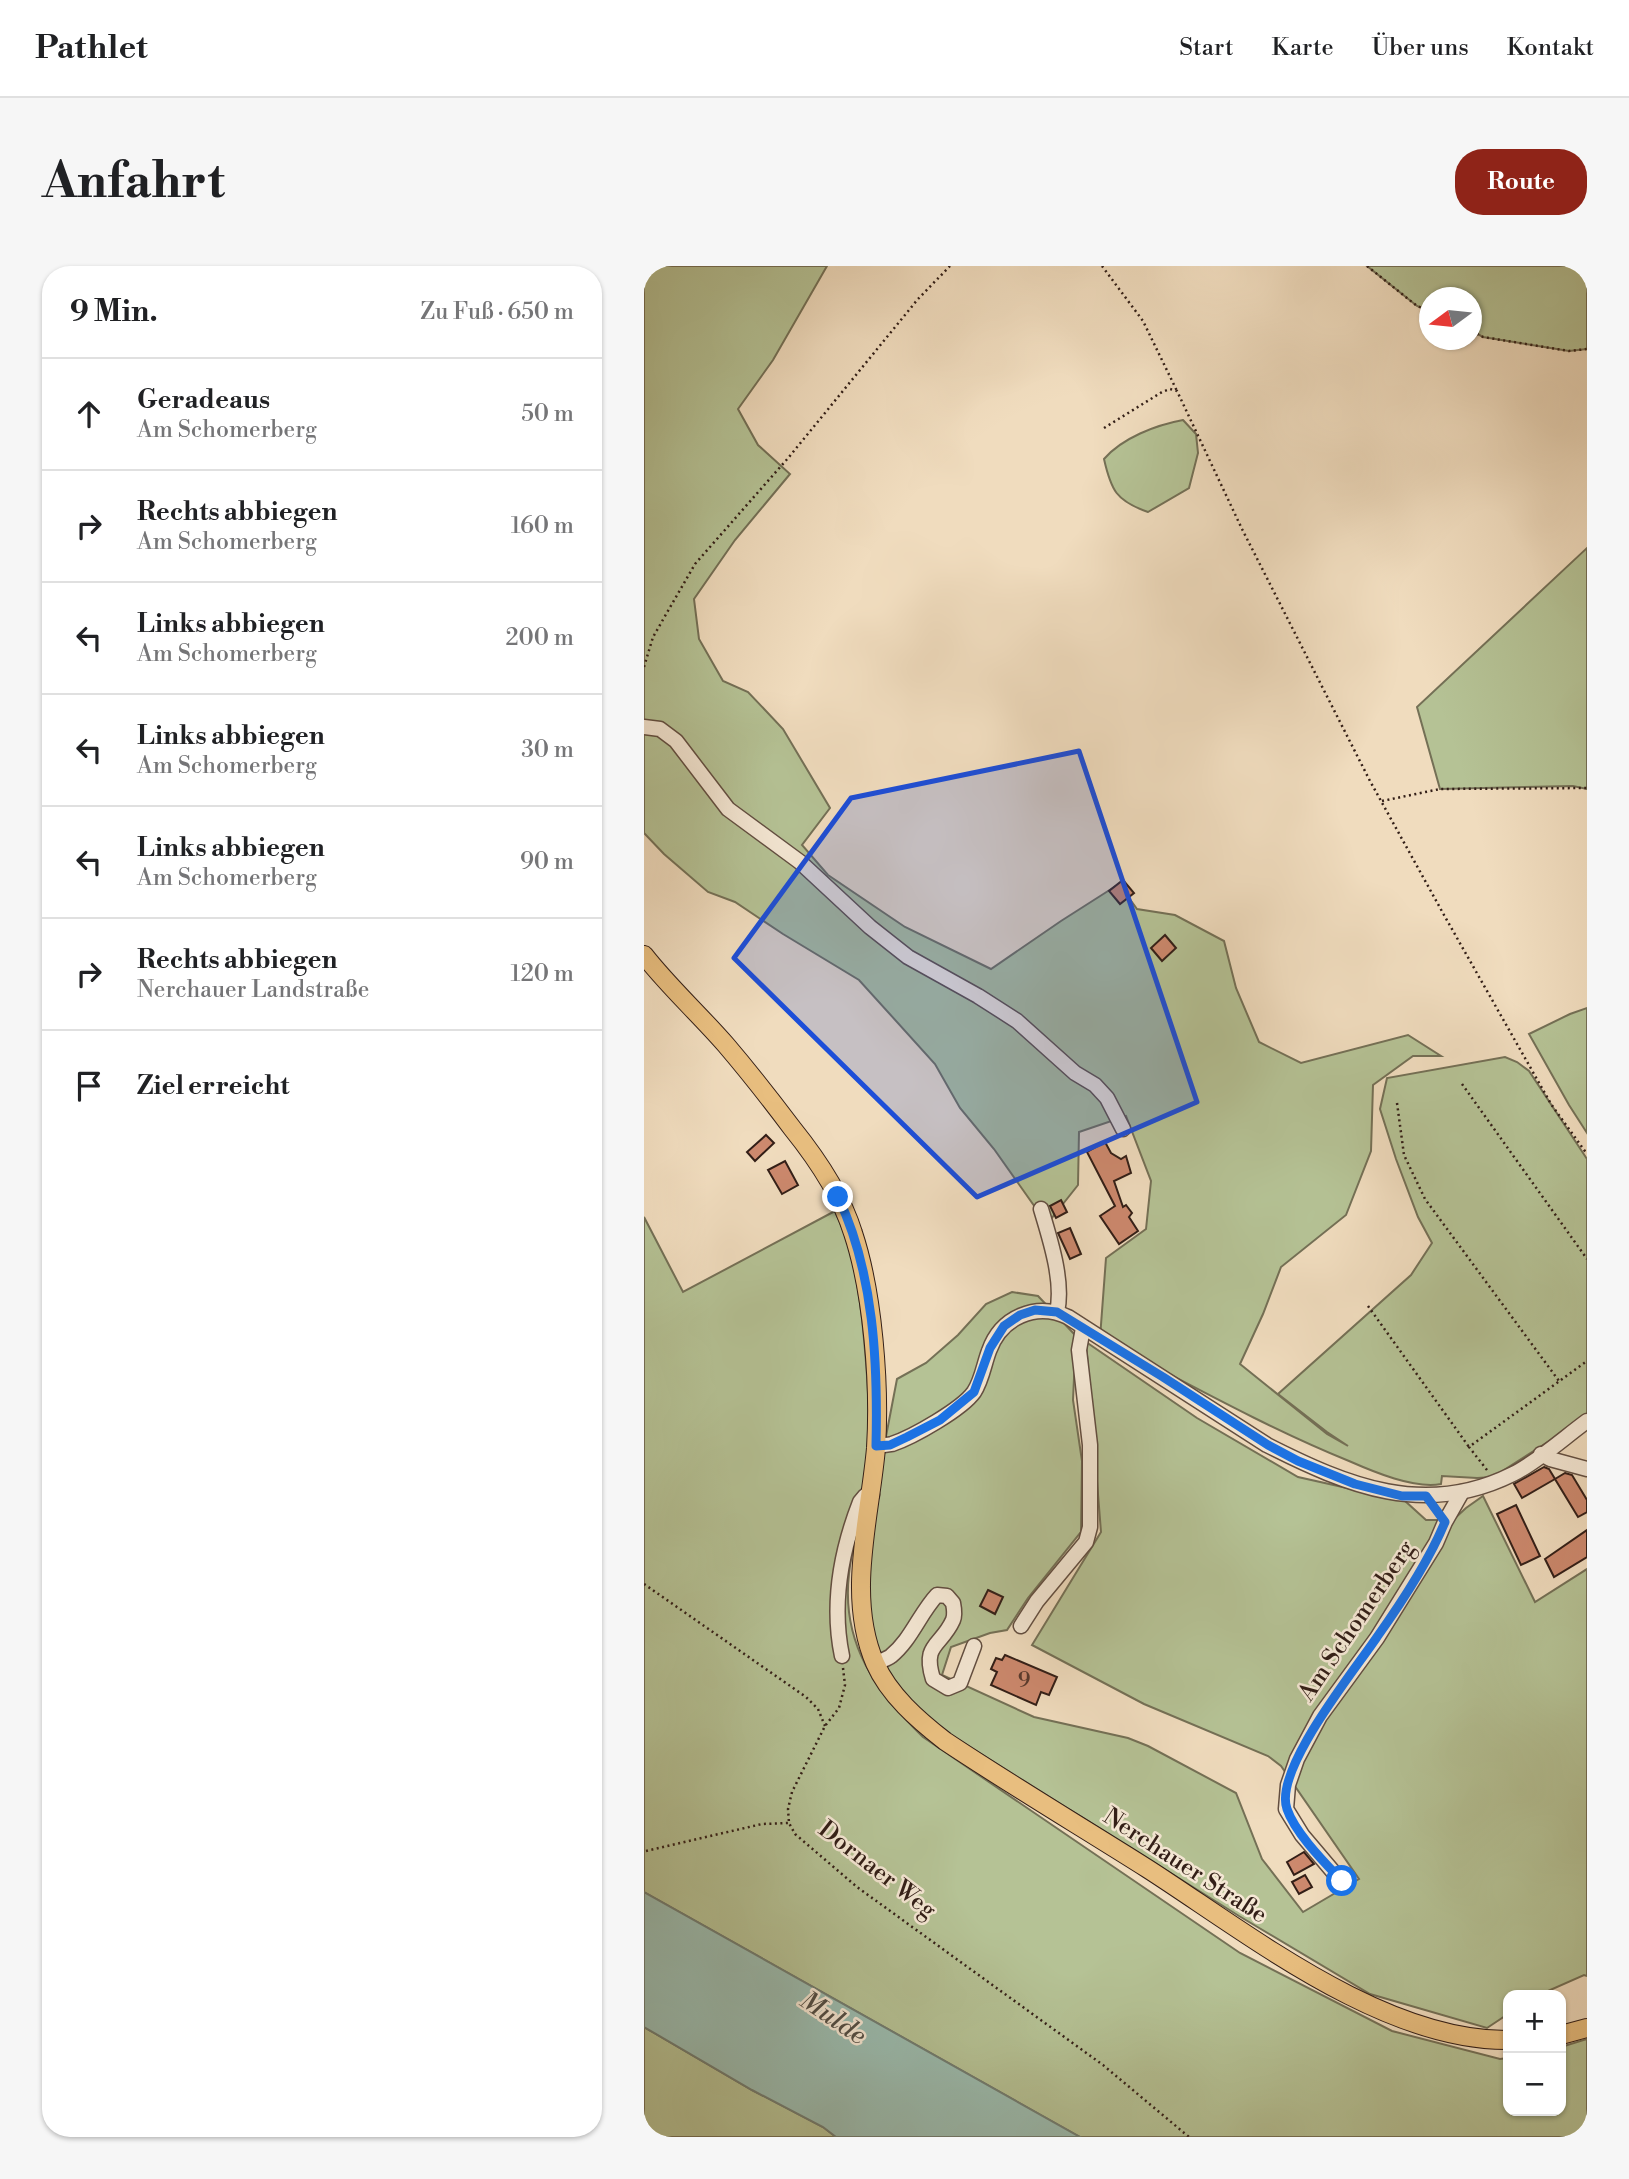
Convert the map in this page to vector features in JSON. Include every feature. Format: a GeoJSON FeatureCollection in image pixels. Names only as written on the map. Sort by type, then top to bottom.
{"type":"FeatureCollection","features":[{"type":"Feature","properties":{"kind":"main road","name":"Nerchauer Straße"},"geometry":{"type":"LineString","coordinates":[[644,955],[725,1045],[811,1151],[846,1214],[859,1251],[868,1304],[877,1407],[872,1495],[860,1594],[864,1630],[875,1664],[894,1693],[920,1721],[945,1741],[1148,1869],[1247,1936],[1303,1969],[1359,2000],[1411,2022],[1458,2035],[1503,2040]]}},
{"type":"Feature","properties":{"kind":"main road"},"geometry":{"type":"LineString","coordinates":[[1566,2034],[1587,2028]]}},
{"type":"Feature","properties":{"kind":"street"},"geometry":{"type":"LineString","coordinates":[[644,727],[660,729],[676,741],[728,809],[800,863],[908,957],[1017,1021],[1075,1073],[1096,1084],[1107,1098],[1123,1129]]}},
{"type":"Feature","properties":{"kind":"street"},"geometry":{"type":"LineString","coordinates":[[1041,1209],[1059,1283],[1057,1312]]}},
{"type":"Feature","properties":{"kind":"street"},"geometry":{"type":"LineString","coordinates":[[876,1446],[890,1445],[940,1420],[974,1392],[990,1348],[1004,1326],[1020,1315],[1035,1310],[1057,1312],[1268,1445],[1298,1461],[1355,1484],[1402,1496],[1436,1509],[1445,1496],[1484,1488],[1516,1473],[1587,1421]]}},
{"type":"Feature","properties":{"kind":"street"},"geometry":{"type":"LineString","coordinates":[[1021,1626],[1037,1601],[1086,1542],[1090,1527],[1090,1445],[1079,1350],[1083,1328]]}},
{"type":"Feature","properties":{"kind":"street"},"geometry":{"type":"LineString","coordinates":[[1541,1454],[1587,1469]]}},
{"type":"Feature","properties":{"kind":"street","name":"Am Schomerberg"},"geometry":{"type":"LineString","coordinates":[[1342,1881],[1302,1835],[1286,1809],[1288,1785],[1297,1759],[1320,1716],[1377,1638],[1436,1543],[1436,1509],[1462,1492]]}},
{"type":"Feature","properties":{"kind":"street"},"geometry":{"type":"LineString","coordinates":[[842,1656],[837,1622],[841,1562],[860,1502],[865,1496],[872,1495]]}},
{"type":"Feature","properties":{"kind":"street"},"geometry":{"type":"LineString","coordinates":[[875,1664],[891,1656],[937,1595],[947,1596],[953,1603],[954,1618],[931,1650],[929,1665],[933,1679],[948,1688],[960,1683],[974,1646]]}},
{"type":"Feature","properties":{"kind":"path"},"geometry":{"type":"LineString","coordinates":[[644,667],[653,637],[695,564],[789,457],[918,299],[950,266]]}},
{"type":"Feature","properties":{"kind":"path"},"geometry":{"type":"LineString","coordinates":[[1102,266],[1143,321],[1242,529],[1456,938],[1551,1104],[1587,1154]]}},
{"type":"Feature","properties":{"kind":"path"},"geometry":{"type":"LineString","coordinates":[[1367,266],[1419,306]]}},
{"type":"Feature","properties":{"kind":"path"},"geometry":{"type":"LineString","coordinates":[[1482,336],[1569,351],[1587,349]]}},
{"type":"Feature","properties":{"kind":"path"},"geometry":{"type":"LineString","coordinates":[[1104,428],[1162,392],[1170,389],[1177,391]]}},
{"type":"Feature","properties":{"kind":"path"},"geometry":{"type":"LineString","coordinates":[[1382,801],[1440,789],[1587,789]]}},
{"type":"Feature","properties":{"kind":"path"},"geometry":{"type":"LineString","coordinates":[[1462,1084],[1587,1259]]}},
{"type":"Feature","properties":{"kind":"path"},"geometry":{"type":"LineString","coordinates":[[1397,1103],[1404,1155],[1425,1199],[1559,1381]]}},
{"type":"Feature","properties":{"kind":"path"},"geometry":{"type":"LineString","coordinates":[[1368,1306],[1497,1482]]}},
{"type":"Feature","properties":{"kind":"path"},"geometry":{"type":"LineString","coordinates":[[1469,1447],[1587,1361]]}},
{"type":"Feature","properties":{"kind":"path"},"geometry":{"type":"LineString","coordinates":[[644,1584],[806,1697],[818,1710],[825,1726]]}},
{"type":"Feature","properties":{"kind":"path","name":"Dornaer Weg"},"geometry":{"type":"LineString","coordinates":[[842,1656],[845,1685],[839,1708],[825,1726],[792,1793],[789,1823],[795,1834],[857,1887],[1103,2065],[1189,2137]]}},
{"type":"Feature","properties":{"kind":"path"},"geometry":{"type":"LineString","coordinates":[[646,1851],[762,1824],[789,1823]]}},
{"type":"Feature","properties":{"kind":"highlighted area"},"geometry":{"type":"Polygon","coordinates":[[[1079,751],[1197,1102],[977,1197],[734,958],[851,798],[1079,751]]]}},
{"type":"Feature","properties":{"kind":"green space"},"geometry":{"type":"Polygon","coordinates":[[[644,266],[827,266],[773,360],[738,409],[758,445],[790,474],[735,540],[694,599],[699,639],[723,681],[748,692],[783,729],[830,808],[802,845],[828,875],[905,927],[991,969],[1119,884],[1137,909],[1175,915],[1224,941],[1236,988],[1259,1042],[1301,1063],[1408,1035],[1441,1056],[1413,1056],[1373,1085],[1371,1151],[1346,1215],[1281,1267],[1240,1364],[1327,1434],[1348,1446],[1278,1394],[1411,1275],[1432,1243],[1418,1217],[1380,1109],[1387,1078],[1505,1057],[1517,1062],[1529,1071],[1587,1159],[1587,1417],[1493,1477],[1442,1476],[1441,1484],[1419,1484],[1370,1470],[1285,1433],[1100,1338],[1106,1258],[1146,1229],[1151,1181],[1126,1116],[1079,1132],[1078,1185],[1047,1224],[994,1149],[960,1108],[935,1064],[859,980],[735,902],[708,892],[644,833],[644,266]]]}},
{"type":"Feature","properties":{"kind":"green space"},"geometry":{"type":"Polygon","coordinates":[[[1367,266],[1587,266],[1587,349],[1569,351],[1482,336],[1482,287],[1419,287],[1419,307],[1367,266]]]}},
{"type":"Feature","properties":{"kind":"green space"},"geometry":{"type":"Polygon","coordinates":[[[1183,420],[1196,434],[1198,453],[1189,488],[1148,512],[1122,499],[1109,479],[1104,459],[1120,445],[1140,434],[1183,420]]]}},
{"type":"Feature","properties":{"kind":"green space"},"geometry":{"type":"Polygon","coordinates":[[[1587,548],[1587,789],[1573,786],[1440,789],[1417,707],[1587,548]]]}},
{"type":"Feature","properties":{"kind":"green space"},"geometry":{"type":"Polygon","coordinates":[[[1587,1008],[1587,1133],[1529,1034],[1587,1008]]]}},
{"type":"Feature","properties":{"kind":"green space"},"geometry":{"type":"Polygon","coordinates":[[[835,1211],[849,1246],[855,1273],[868,1391],[866,1477],[853,1546],[848,1599],[851,1623],[865,1665],[890,1702],[923,1737],[1240,1953],[1392,2031],[1503,2059],[1503,2116],[1566,2116],[1566,2045],[1587,2039],[1587,2137],[1080,2137],[644,1892],[644,1217],[683,1292],[835,1211]]]}},
{"type":"Feature","properties":{"kind":"green space"},"geometry":{"type":"Polygon","coordinates":[[[1012,1292],[1038,1296],[1076,1336],[1073,1400],[1082,1461],[1081,1532],[1028,1598],[1007,1630],[951,1647],[942,1675],[1034,1717],[1128,1738],[1148,1746],[1236,1793],[1262,1859],[1303,1912],[1359,1879],[1281,1766],[1268,1756],[1144,1704],[1032,1645],[1101,1532],[1086,1342],[1197,1418],[1298,1477],[1405,1501],[1426,1520],[1453,1520],[1483,1496],[1535,1602],[1587,1569],[1587,1976],[1550,1990],[1503,1990],[1503,2017],[1487,2028],[1370,1994],[1239,1916],[927,1720],[884,1669],[863,1610],[869,1525],[897,1379],[926,1363],[958,1335],[986,1304],[1012,1292]]]}},
{"type":"Feature","properties":{"kind":"green space"},"geometry":{"type":"Polygon","coordinates":[[[644,2027],[752,2090],[823,2127],[836,2137],[644,2137],[644,2027]]]}},
{"type":"Feature","properties":{"kind":"water","name":"Mulde"},"geometry":{"type":"Polygon","coordinates":[[[644,1892],[1080,2137],[836,2137],[823,2127],[752,2090],[644,2027],[644,1892]]]}},
{"type":"Feature","properties":{"kind":"building"},"geometry":{"type":"Polygon","coordinates":[[[1123,880],[1134,893],[1120,904],[1109,891],[1123,880]]]}},
{"type":"Feature","properties":{"kind":"building"},"geometry":{"type":"Polygon","coordinates":[[[1165,935],[1176,948],[1162,961],[1151,948],[1165,935]]]}},
{"type":"Feature","properties":{"kind":"building"},"geometry":{"type":"Polygon","coordinates":[[[766,1135],[774,1143],[755,1161],[747,1152],[766,1135]]]}},
{"type":"Feature","properties":{"kind":"building"},"geometry":{"type":"Polygon","coordinates":[[[1105,1142],[1111,1153],[1121,1159],[1126,1156],[1131,1173],[1114,1181],[1123,1207],[1126,1205],[1132,1213],[1129,1217],[1138,1231],[1119,1244],[1100,1216],[1115,1206],[1087,1152],[1105,1142]]]}},
{"type":"Feature","properties":{"kind":"building"},"geometry":{"type":"Polygon","coordinates":[[[785,1161],[798,1185],[782,1194],[768,1170],[785,1161]]]}},
{"type":"Feature","properties":{"kind":"building"},"geometry":{"type":"Polygon","coordinates":[[[1061,1200],[1067,1212],[1056,1218],[1050,1206],[1061,1200]]]}},
{"type":"Feature","properties":{"kind":"building"},"geometry":{"type":"Polygon","coordinates":[[[1070,1228],[1081,1254],[1070,1259],[1058,1233],[1070,1228]]]}},
{"type":"Feature","properties":{"kind":"building"},"geometry":{"type":"Polygon","coordinates":[[[1544,1467],[1549,1469],[1555,1479],[1522,1498],[1514,1484],[1544,1467]]]}},
{"type":"Feature","properties":{"kind":"building"},"geometry":{"type":"Polygon","coordinates":[[[1565,1473],[1572,1475],[1587,1500],[1587,1512],[1578,1517],[1555,1479],[1565,1473]]]}},
{"type":"Feature","properties":{"kind":"building"},"geometry":{"type":"Polygon","coordinates":[[[1516,1505],[1540,1556],[1521,1565],[1497,1514],[1516,1505]]]}},
{"type":"Feature","properties":{"kind":"building"},"geometry":{"type":"Polygon","coordinates":[[[1587,1530],[1587,1557],[1554,1577],[1545,1559],[1587,1530]]]}},
{"type":"Feature","properties":{"kind":"building"},"geometry":{"type":"Polygon","coordinates":[[[988,1590],[1003,1597],[995,1614],[980,1606],[988,1590]]]}},
{"type":"Feature","properties":{"kind":"building"},"geometry":{"type":"Polygon","coordinates":[[[1005,1655],[1057,1677],[1049,1695],[1041,1692],[1036,1705],[991,1685],[997,1672],[991,1669],[996,1658],[1002,1660],[1005,1655]]]}},
{"type":"Feature","properties":{"kind":"building"},"geometry":{"type":"Polygon","coordinates":[[[1304,1852],[1314,1864],[1294,1875],[1287,1862],[1304,1852]]]}},
{"type":"Feature","properties":{"kind":"building"},"geometry":{"type":"Polygon","coordinates":[[[1305,1875],[1312,1887],[1299,1894],[1292,1882],[1305,1875]]]}},
{"type":"Feature","properties":{"kind":"route"},"geometry":{"type":"LineString","coordinates":[[838,1197],[859,1251],[868,1304],[877,1407],[876,1446],[890,1445],[940,1420],[974,1392],[990,1348],[1004,1326],[1020,1315],[1035,1310],[1057,1312],[1268,1445],[1298,1461],[1355,1484],[1402,1496],[1426,1496],[1445,1522],[1436,1543],[1377,1638],[1320,1716],[1297,1759],[1288,1785],[1286,1809],[1302,1835],[1342,1881]]}}]}
